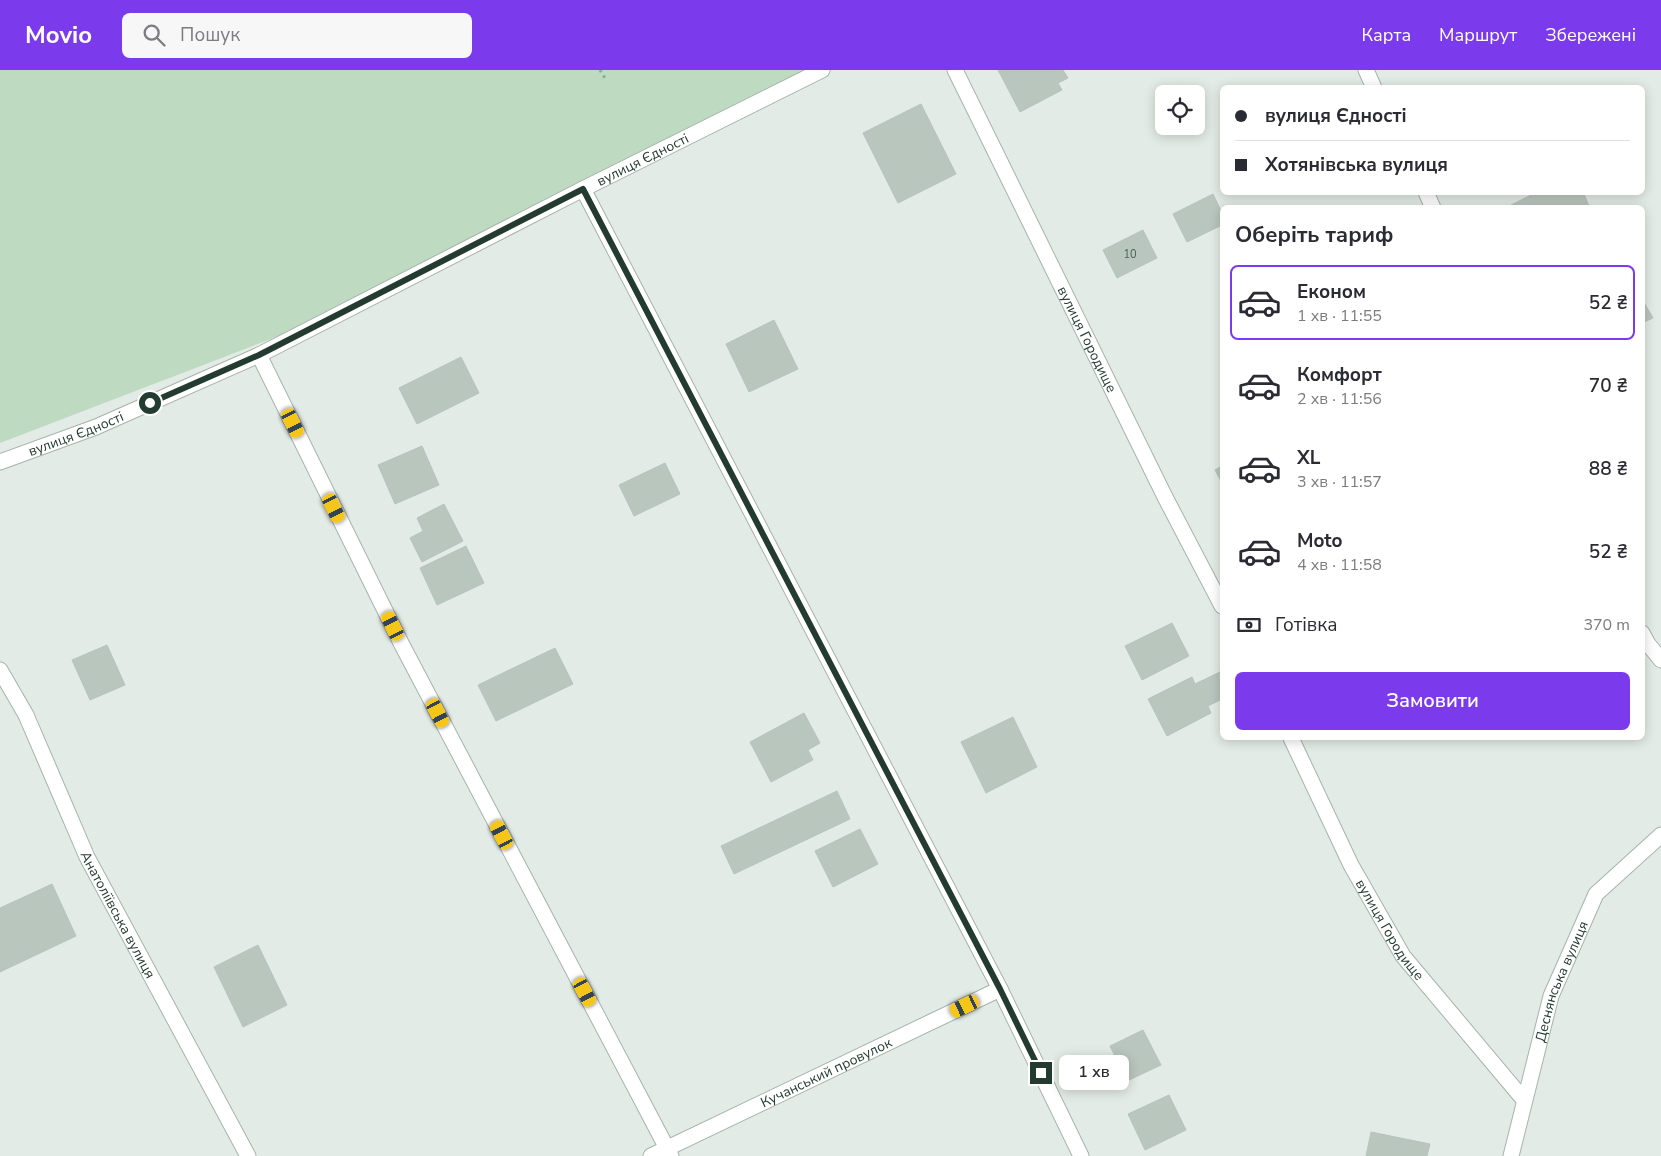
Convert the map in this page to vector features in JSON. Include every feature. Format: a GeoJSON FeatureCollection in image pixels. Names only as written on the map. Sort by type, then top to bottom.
{"type":"FeatureCollection","features":[{"type":"Feature","properties":{"kind":"street","name":"вулиця Єдності"},"geometry":{"type":"LineString","coordinates":[[0,462],[96,427],[259,355],[583,189],[822,70]]}},
{"type":"Feature","properties":{"kind":"street","name":"вулиця Городище"},"geometry":{"type":"LineString","coordinates":[[955,70],[1165,497],[1220,602]]}},
{"type":"Feature","properties":{"kind":"street"},"geometry":{"type":"LineString","coordinates":[[1366,70],[1373,85]]}},
{"type":"Feature","properties":{"kind":"street"},"geometry":{"type":"LineString","coordinates":[[583,189],[1000,989],[1081,1156]]}},
{"type":"Feature","properties":{"kind":"street"},"geometry":{"type":"LineString","coordinates":[[259,355],[401,643],[669,1152]]}},
{"type":"Feature","properties":{"kind":"street"},"geometry":{"type":"LineString","coordinates":[[1645,638],[1661,660]]}},
{"type":"Feature","properties":{"kind":"street","name":"Анатоліївська вулиця"},"geometry":{"type":"LineString","coordinates":[[0,670],[26,715],[87,857],[248,1156]]}},
{"type":"Feature","properties":{"kind":"street","name":"вулиця Городище"},"geometry":{"type":"LineString","coordinates":[[1292,740],[1351,865],[1403,956],[1524,1100]]}},
{"type":"Feature","properties":{"kind":"street","name":"Деснянська вулиця"},"geometry":{"type":"LineString","coordinates":[[1511,1156],[1551,996],[1596,894],[1661,835]]}},
{"type":"Feature","properties":{"kind":"street","name":"Кучанський провулок"},"geometry":{"type":"LineString","coordinates":[[652,1156],[669,1152],[1000,989]]}},
{"type":"Feature","properties":{"kind":"path"},"geometry":{"type":"LineString","coordinates":[[600,70],[606,80]]}},
{"type":"Feature","properties":{"kind":"green space"},"geometry":{"type":"Polygon","coordinates":[[[0,70],[806,70],[284,334],[0,443],[0,70]]]}},
{"type":"Feature","properties":{"kind":"building"},"geometry":{"type":"Polygon","coordinates":[[[998,70],[1063,70],[1068,78],[1058,83],[1062,90],[1020,112],[998,70]]]}},
{"type":"Feature","properties":{"kind":"building"},"geometry":{"type":"Polygon","coordinates":[[[921,104],[956,174],[898,203],[863,133],[921,104]]]}},
{"type":"Feature","properties":{"kind":"building"},"geometry":{"type":"Polygon","coordinates":[[[1213,194],[1220,209],[1220,226],[1187,242],[1173,214],[1213,194]]]}},
{"type":"Feature","properties":{"kind":"building"},"geometry":{"type":"Polygon","coordinates":[[[1531,195],[1584,195],[1589,205],[1511,205],[1531,195]]]}},
{"type":"Feature","properties":{"kind":"building"},"geometry":{"type":"Polygon","coordinates":[[[1143,230],[1157,258],[1117,278],[1103,250],[1143,230]]]}},
{"type":"Feature","properties":{"kind":"building"},"geometry":{"type":"Polygon","coordinates":[[[1645,304],[1653,318],[1645,322],[1645,304]]]}},
{"type":"Feature","properties":{"kind":"building"},"geometry":{"type":"Polygon","coordinates":[[[774,320],[798,369],[749,392],[726,344],[774,320]]]}},
{"type":"Feature","properties":{"kind":"building"},"geometry":{"type":"Polygon","coordinates":[[[461,357],[479,393],[417,424],[399,388],[461,357]]]}},
{"type":"Feature","properties":{"kind":"building"},"geometry":{"type":"Polygon","coordinates":[[[422,446],[439,485],[395,504],[378,465],[422,446]]]}},
{"type":"Feature","properties":{"kind":"building"},"geometry":{"type":"Polygon","coordinates":[[[665,463],[680,494],[634,516],[619,485],[665,463]]]}},
{"type":"Feature","properties":{"kind":"building"},"geometry":{"type":"Polygon","coordinates":[[[1220,467],[1220,479],[1215,470],[1220,467]]]}},
{"type":"Feature","properties":{"kind":"building"},"geometry":{"type":"Polygon","coordinates":[[[444,504],[463,541],[422,562],[410,538],[423,531],[417,518],[444,504]]]}},
{"type":"Feature","properties":{"kind":"building"},"geometry":{"type":"Polygon","coordinates":[[[466,546],[484,583],[437,605],[420,568],[466,546]]]}},
{"type":"Feature","properties":{"kind":"building"},"geometry":{"type":"Polygon","coordinates":[[[1172,623],[1189,656],[1142,680],[1125,646],[1172,623]]]}},
{"type":"Feature","properties":{"kind":"building"},"geometry":{"type":"Polygon","coordinates":[[[107,645],[125,685],[90,700],[72,660],[107,645]]]}},
{"type":"Feature","properties":{"kind":"building"},"geometry":{"type":"Polygon","coordinates":[[[555,648],[573,684],[496,721],[478,685],[555,648]]]}},
{"type":"Feature","properties":{"kind":"building"},"geometry":{"type":"Polygon","coordinates":[[[1220,672],[1220,700],[1208,706],[1211,713],[1167,736],[1148,699],[1192,677],[1195,684],[1220,672]]]}},
{"type":"Feature","properties":{"kind":"building"},"geometry":{"type":"Polygon","coordinates":[[[804,713],[820,743],[808,750],[813,760],[771,782],[750,742],[804,713]]]}},
{"type":"Feature","properties":{"kind":"building"},"geometry":{"type":"Polygon","coordinates":[[[1013,717],[1037,767],[986,793],[961,742],[1013,717]]]}},
{"type":"Feature","properties":{"kind":"building"},"geometry":{"type":"Polygon","coordinates":[[[837,791],[850,819],[734,874],[721,846],[837,791]]]}},
{"type":"Feature","properties":{"kind":"building"},"geometry":{"type":"Polygon","coordinates":[[[860,829],[878,864],[833,887],[815,851],[860,829]]]}},
{"type":"Feature","properties":{"kind":"building"},"geometry":{"type":"Polygon","coordinates":[[[52,884],[76,936],[0,972],[0,908],[52,884]]]}},
{"type":"Feature","properties":{"kind":"building"},"geometry":{"type":"Polygon","coordinates":[[[258,945],[287,1005],[243,1027],[214,967],[258,945]]]}},
{"type":"Feature","properties":{"kind":"building"},"geometry":{"type":"Polygon","coordinates":[[[1143,1030],[1161,1065],[1127,1081],[1110,1046],[1143,1030]]]}},
{"type":"Feature","properties":{"kind":"building"},"geometry":{"type":"Polygon","coordinates":[[[1169,1095],[1186,1130],[1145,1150],[1128,1114],[1169,1095]]]}},
{"type":"Feature","properties":{"kind":"building"},"geometry":{"type":"Polygon","coordinates":[[[1371,1132],[1430,1144],[1427,1156],[1366,1156],[1371,1132]]]}},
{"type":"Feature","properties":{"kind":"route"},"geometry":{"type":"LineString","coordinates":[[150,403],[259,355],[583,189],[1000,989],[1041,1073]]}}]}
